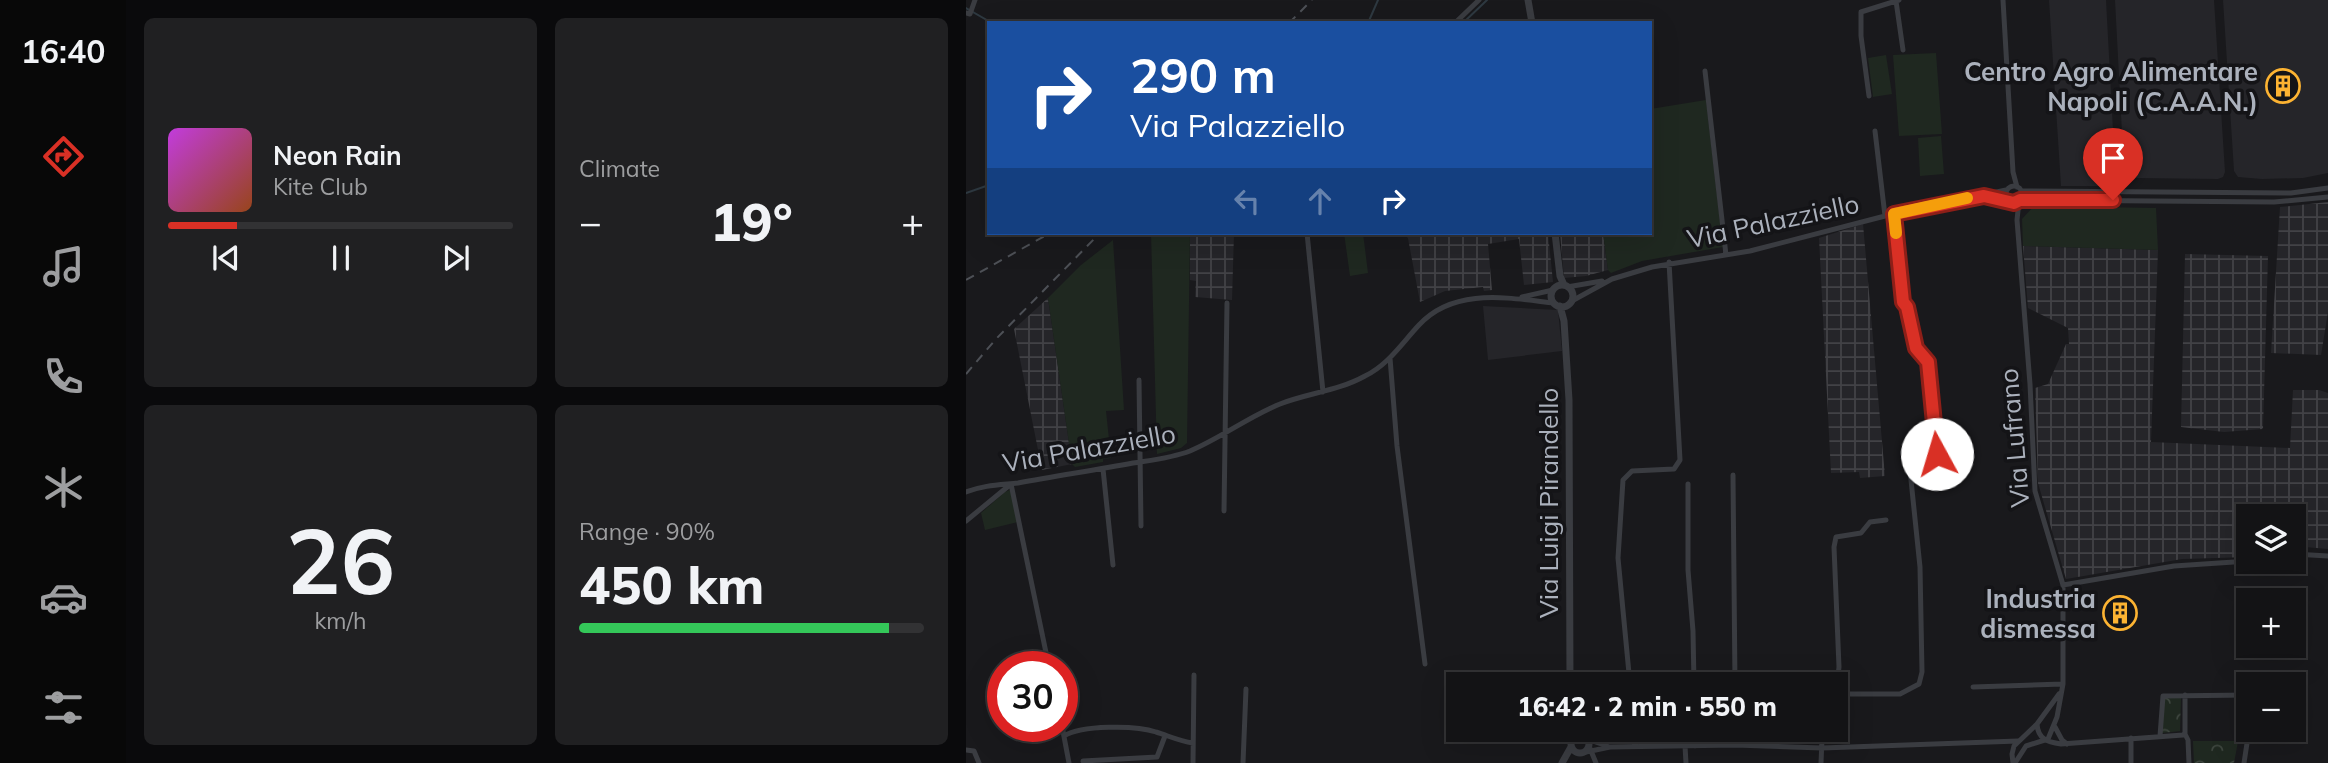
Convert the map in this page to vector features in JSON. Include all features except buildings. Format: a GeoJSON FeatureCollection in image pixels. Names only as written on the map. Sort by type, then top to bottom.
{"type":"FeatureCollection","features":[{"type":"Feature","properties":{"kind":"street"},"geometry":{"type":"LineString","coordinates":[[970,12],[975,0]]}},
{"type":"Feature","properties":{"kind":"street"},"geometry":{"type":"LineString","coordinates":[[1457,21],[1479,0]]}},
{"type":"Feature","properties":{"kind":"street"},"geometry":{"type":"LineString","coordinates":[[1528,0],[1532,21]]}},
{"type":"Feature","properties":{"kind":"street"},"geometry":{"type":"LineString","coordinates":[[1869,96],[1861,36],[1861,12],[1898,0],[1903,50]]}},
{"type":"Feature","properties":{"kind":"street"},"geometry":{"type":"LineString","coordinates":[[2003,0],[2013,172],[2020,189],[2291,193],[2328,188]]}},
{"type":"Feature","properties":{"kind":"street"},"geometry":{"type":"LineString","coordinates":[[1705,71],[1726,255]]}},
{"type":"Feature","properties":{"kind":"street"},"geometry":{"type":"LineString","coordinates":[[1875,131],[1885,216]]}},
{"type":"Feature","properties":{"kind":"street"},"geometry":{"type":"LineString","coordinates":[[2008,189],[2013,172]]}},
{"type":"Feature","properties":{"kind":"street","name":"Via Palazziello"},"geometry":{"type":"LineString","coordinates":[[1512,299],[1560,287],[1612,279],[1669,262],[1750,251],[1885,216],[2008,189],[2020,189]]}},
{"type":"Feature","properties":{"kind":"street","name":"Via Lufrano"},"geometry":{"type":"LineString","coordinates":[[2008,189],[2006,196],[2017,220]]}},
{"type":"Feature","properties":{"kind":"street","name":"Via Lufrano"},"geometry":{"type":"LineString","coordinates":[[2020,189],[2017,220],[2030,384],[2035,491],[2063,585],[2063,684],[2056,723],[2046,740]]}},
{"type":"Feature","properties":{"kind":"street","name":"Via Palazziello"},"geometry":{"type":"LineString","coordinates":[[1984,196],[2010,202],[2020,200]]}},
{"type":"Feature","properties":{"kind":"street"},"geometry":{"type":"LineString","coordinates":[[2020,200],[2274,202],[2328,197]]}},
{"type":"Feature","properties":{"kind":"street"},"geometry":{"type":"LineString","coordinates":[[1894,214],[1903,302],[1907,307],[1916,348],[1928,362],[1941,481]]}},
{"type":"Feature","properties":{"kind":"street"},"geometry":{"type":"LineString","coordinates":[[1307,235],[1323,392]]}},
{"type":"Feature","properties":{"kind":"street"},"geometry":{"type":"LineString","coordinates":[[1555,235],[1560,287],[1551,295],[1563,304],[1572,292],[1560,287]]}},
{"type":"Feature","properties":{"kind":"street"},"geometry":{"type":"LineString","coordinates":[[1629,672],[1618,558],[1623,480],[1632,471],[1674,469],[1680,460],[1669,262]]}},
{"type":"Feature","properties":{"kind":"street","name":"Via Palazziello"},"geometry":{"type":"LineString","coordinates":[[966,492],[989,484],[1011,484],[1182,454],[1278,405],[1365,376],[1390,358],[1421,323],[1440,308],[1472,298],[1563,304],[1612,279]]}},
{"type":"Feature","properties":{"kind":"street"},"geometry":{"type":"LineString","coordinates":[[1224,511],[1227,303]]}},
{"type":"Feature","properties":{"kind":"street","name":"Via Luigi Pirandello"},"geometry":{"type":"LineString","coordinates":[[1563,304],[1569,400],[1570,672]]}},
{"type":"Feature","properties":{"kind":"street"},"geometry":{"type":"LineString","coordinates":[[1390,358],[1397,446],[1425,664]]}},
{"type":"Feature","properties":{"kind":"street"},"geometry":{"type":"LineString","coordinates":[[1139,380],[1141,526]]}},
{"type":"Feature","properties":{"kind":"street"},"geometry":{"type":"LineString","coordinates":[[1848,694],[1900,694],[1919,684],[1922,672],[1920,567],[1908,451]]}},
{"type":"Feature","properties":{"kind":"street"},"geometry":{"type":"LineString","coordinates":[[1102,469],[1113,565]]}},
{"type":"Feature","properties":{"kind":"street"},"geometry":{"type":"LineString","coordinates":[[1733,475],[1735,672]]}},
{"type":"Feature","properties":{"kind":"street"},"geometry":{"type":"LineString","coordinates":[[966,521],[1011,484],[1046,651]]}},
{"type":"Feature","properties":{"kind":"street"},"geometry":{"type":"LineString","coordinates":[[1688,484],[1688,570],[1694,672]]}},
{"type":"Feature","properties":{"kind":"street"},"geometry":{"type":"LineString","coordinates":[[1838,672],[1836,537],[1861,533],[1870,522],[1886,520]]}},
{"type":"Feature","properties":{"kind":"street"},"geometry":{"type":"LineString","coordinates":[[2306,555],[2328,556]]}},
{"type":"Feature","properties":{"kind":"street"},"geometry":{"type":"LineString","coordinates":[[2063,585],[2174,566],[2236,562]]}},
{"type":"Feature","properties":{"kind":"street"},"geometry":{"type":"LineString","coordinates":[[2031,633],[2063,631]]}},
{"type":"Feature","properties":{"kind":"street"},"geometry":{"type":"LineString","coordinates":[[1193,763],[1194,675]]}},
{"type":"Feature","properties":{"kind":"street"},"geometry":{"type":"LineString","coordinates":[[1973,687],[2063,684]]}},
{"type":"Feature","properties":{"kind":"street"},"geometry":{"type":"LineString","coordinates":[[1243,763],[1246,689]]}},
{"type":"Feature","properties":{"kind":"street","name":"Via Lufrano"},"geometry":{"type":"LineString","coordinates":[[2012,749],[2037,724],[2061,692]]}},
{"type":"Feature","properties":{"kind":"street"},"geometry":{"type":"LineString","coordinates":[[2160,736],[2162,698],[2165,695],[2236,695]]}},
{"type":"Feature","properties":{"kind":"street"},"geometry":{"type":"LineString","coordinates":[[2185,695],[2185,734],[2188,740],[2189,763]]}},
{"type":"Feature","properties":{"kind":"street"},"geometry":{"type":"LineString","coordinates":[[2042,717],[2049,714],[2056,723],[2057,733],[2067,744]]}},
{"type":"Feature","properties":{"kind":"street"},"geometry":{"type":"LineString","coordinates":[[2037,724],[2039,734],[2046,740]]}},
{"type":"Feature","properties":{"kind":"street"},"geometry":{"type":"LineString","coordinates":[[1078,732],[1094,727],[1153,731],[1193,743]]}},
{"type":"Feature","properties":{"kind":"street"},"geometry":{"type":"LineString","coordinates":[[2014,763],[2028,745],[2046,740],[2067,744],[2185,734]]}},
{"type":"Feature","properties":{"kind":"street"},"geometry":{"type":"LineString","coordinates":[[1083,761],[1153,758],[1158,755],[1165,736]]}},
{"type":"Feature","properties":{"kind":"street"},"geometry":{"type":"LineString","coordinates":[[2131,738],[2131,763]]}},
{"type":"Feature","properties":{"kind":"street"},"geometry":{"type":"LineString","coordinates":[[1571,747],[1574,752],[1586,745],[1822,748],[2018,741]]}},
{"type":"Feature","properties":{"kind":"street"},"geometry":{"type":"LineString","coordinates":[[1065,742],[1069,763]]}},
{"type":"Feature","properties":{"kind":"street"},"geometry":{"type":"LineString","coordinates":[[1564,763],[1572,742]]}},
{"type":"Feature","properties":{"kind":"street"},"geometry":{"type":"LineString","coordinates":[[1635,742],[1635,747]]}},
{"type":"Feature","properties":{"kind":"street"},"geometry":{"type":"LineString","coordinates":[[1695,742],[1695,746]]}},
{"type":"Feature","properties":{"kind":"street"},"geometry":{"type":"LineString","coordinates":[[1821,763],[1823,742]]}},
{"type":"Feature","properties":{"kind":"street"},"geometry":{"type":"LineString","coordinates":[[2244,763],[2247,742]]}},
{"type":"Feature","properties":{"kind":"street"},"geometry":{"type":"LineString","coordinates":[[2001,743],[2012,749],[2022,750]]}},
{"type":"Feature","properties":{"kind":"street"},"geometry":{"type":"LineString","coordinates":[[1564,763],[1586,745],[1610,747]]}},
{"type":"Feature","properties":{"kind":"street"},"geometry":{"type":"LineString","coordinates":[[1586,745],[1595,761]]}},
{"type":"Feature","properties":{"kind":"street"},"geometry":{"type":"LineString","coordinates":[[1685,746],[1686,763]]}},
{"type":"Feature","properties":{"kind":"street"},"geometry":{"type":"LineString","coordinates":[[2012,749],[2014,763]]}},
{"type":"Feature","properties":{"kind":"street"},"geometry":{"type":"LineString","coordinates":[[966,750],[974,751],[979,763]]}},
{"type":"Feature","properties":{"kind":"street"},"geometry":{"type":"LineString","coordinates":[[1158,755],[1161,763]]}},
{"type":"Feature","properties":{"kind":"shaded area"},"geometry":{"type":"Polygon","coordinates":[[[2049,0],[2106,0],[2116,186],[2061,186],[2049,0]]]}},
{"type":"Feature","properties":{"kind":"shaded area"},"geometry":{"type":"Polygon","coordinates":[[[2115,0],[2214,0],[2225,172],[2223,177],[2138,178],[2129,177],[2124,171],[2115,0]]]}},
{"type":"Feature","properties":{"kind":"shaded area"},"geometry":{"type":"Polygon","coordinates":[[[2223,0],[2328,0],[2328,173],[2303,178],[2262,179],[2238,177],[2234,171],[2223,0]]]}},
{"type":"Feature","properties":{"kind":"shaded area"},"geometry":{"type":"Polygon","coordinates":[[[2328,202],[2328,312],[2321,355],[2271,353],[2280,207],[2328,202]]]}},
{"type":"Feature","properties":{"kind":"shaded area"},"geometry":{"type":"Polygon","coordinates":[[[1863,224],[1885,476],[1860,478],[1859,472],[1831,473],[1819,238],[1863,224]]]}},
{"type":"Feature","properties":{"kind":"shaded area"},"geometry":{"type":"Polygon","coordinates":[[[1190,235],[1234,235],[1232,300],[1195,297],[1196,281],[1190,280],[1190,235]]]}},
{"type":"Feature","properties":{"kind":"shaded area"},"geometry":{"type":"Polygon","coordinates":[[[1407,235],[1548,235],[1553,282],[1524,285],[1519,239],[1488,244],[1492,290],[1484,291],[1483,287],[1445,291],[1420,302],[1407,235]]]}},
{"type":"Feature","properties":{"kind":"shaded area"},"geometry":{"type":"Polygon","coordinates":[[[1560,235],[1603,235],[1608,270],[1564,278],[1560,235]]]}},
{"type":"Feature","properties":{"kind":"shaded area"},"geometry":{"type":"Polygon","coordinates":[[[2023,246],[2158,250],[2151,442],[2290,448],[2293,390],[2319,390],[2328,393],[2328,549],[2306,547],[2306,504],[2236,504],[2236,557],[2182,559],[2066,579],[2038,483],[2035,388],[2048,384],[2066,344],[2069,344],[2068,328],[2028,308],[2023,246]]]}},
{"type":"Feature","properties":{"kind":"shaded area"},"geometry":{"type":"Polygon","coordinates":[[[2185,254],[2268,256],[2263,429],[2224,432],[2181,427],[2185,254]]]}},
{"type":"Feature","properties":{"kind":"shaded area"},"geometry":{"type":"Polygon","coordinates":[[[1048,298],[1072,464],[1042,470],[1014,329],[1048,298]]]}},
{"type":"Feature","properties":{"kind":"shaded area"},"geometry":{"type":"Polygon","coordinates":[[[1483,306],[1558,310],[1562,351],[1488,360],[1483,306]]]}},
{"type":"Feature","properties":{"kind":"green space"},"geometry":{"type":"Polygon","coordinates":[[[1936,53],[1942,134],[1899,136],[1893,55],[1936,53]]]}},
{"type":"Feature","properties":{"kind":"green space"},"geometry":{"type":"Polygon","coordinates":[[[1886,55],[1892,94],[1873,97],[1868,58],[1886,55]]]}},
{"type":"Feature","properties":{"kind":"green space"},"geometry":{"type":"Polygon","coordinates":[[[1706,100],[1723,247],[1642,261],[1611,273],[1608,270],[1603,235],[1652,235],[1652,109],[1706,100]]]}},
{"type":"Feature","properties":{"kind":"green space"},"geometry":{"type":"Polygon","coordinates":[[[1941,136],[1944,174],[1920,176],[1918,138],[1941,136]]]}},
{"type":"Feature","properties":{"kind":"green space"},"geometry":{"type":"Polygon","coordinates":[[[2034,206],[2156,208],[2158,250],[2023,246],[2022,219],[2034,206]]]}},
{"type":"Feature","properties":{"kind":"green space"},"geometry":{"type":"Polygon","coordinates":[[[1151,235],[1190,235],[1187,443],[1181,448],[1157,454],[1151,235]]]}},
{"type":"Feature","properties":{"kind":"green space"},"geometry":{"type":"Polygon","coordinates":[[[1344,235],[1363,235],[1368,273],[1350,276],[1344,235]]]}},
{"type":"Feature","properties":{"kind":"green space"},"geometry":{"type":"Polygon","coordinates":[[[1113,240],[1124,410],[1106,411],[1111,458],[1075,467],[1072,464],[1048,298],[1081,265],[1113,240]]]}},
{"type":"Feature","properties":{"kind":"green space"},"geometry":{"type":"Polygon","coordinates":[[[1010,490],[1018,522],[985,530],[981,513],[1010,490]]]}},
{"type":"Feature","properties":{"kind":"green space"},"geometry":{"type":"Polygon","coordinates":[[[2181,697],[2180,731],[2162,733],[2163,698],[2181,697]]]}},
{"type":"Feature","properties":{"kind":"green space"},"geometry":{"type":"Polygon","coordinates":[[[2193,741],[2238,742],[2234,763],[2194,763],[2193,741]]]}},
{"type":"Feature","properties":{"kind":"waterway"},"geometry":{"type":"LineString","coordinates":[[1369,21],[1378,0]]}},
{"type":"Feature","properties":{"kind":"waterway"},"geometry":{"type":"LineString","coordinates":[[1465,21],[1487,0]]}},
{"type":"Feature","properties":{"kind":"waterway"},"geometry":{"type":"LineString","coordinates":[[966,8],[989,21]]}},
{"type":"Feature","properties":{"kind":"waterway"},"geometry":{"type":"LineString","coordinates":[[966,193],[987,186]]}},
{"type":"Feature","properties":{"kind":"railway"},"geometry":{"type":"LineString","coordinates":[[1291,21],[1312,0]]}},
{"type":"Feature","properties":{"kind":"railway"},"geometry":{"type":"LineString","coordinates":[[966,280],[1046,235]]}},
{"type":"Feature","properties":{"kind":"railway"},"geometry":{"type":"LineString","coordinates":[[966,374],[996,339],[1098,235]]}},
{"type":"Feature","properties":{"kind":"slow traffic"},"geometry":{"type":"LineString","coordinates":[[1896,233],[1894,214],[1967,198]]}},
{"type":"Feature","properties":{"kind":"place","name":"Centro Agro Alimentare Napoli (C.A.A.N.)"},"geometry":{"type":"Point","coordinates":[2283,86]}},
{"type":"Feature","properties":{"kind":"place","name":"Industria dismessa"},"geometry":{"type":"Point","coordinates":[2120,613]}},
{"type":"Feature","properties":{"kind":"route"},"geometry":{"type":"LineString","coordinates":[[1937,454],[1928,362],[1916,348],[1907,307],[1903,302],[1894,214],[1984,196],[2014,203],[2020,200],[2113,200]]}}]}
